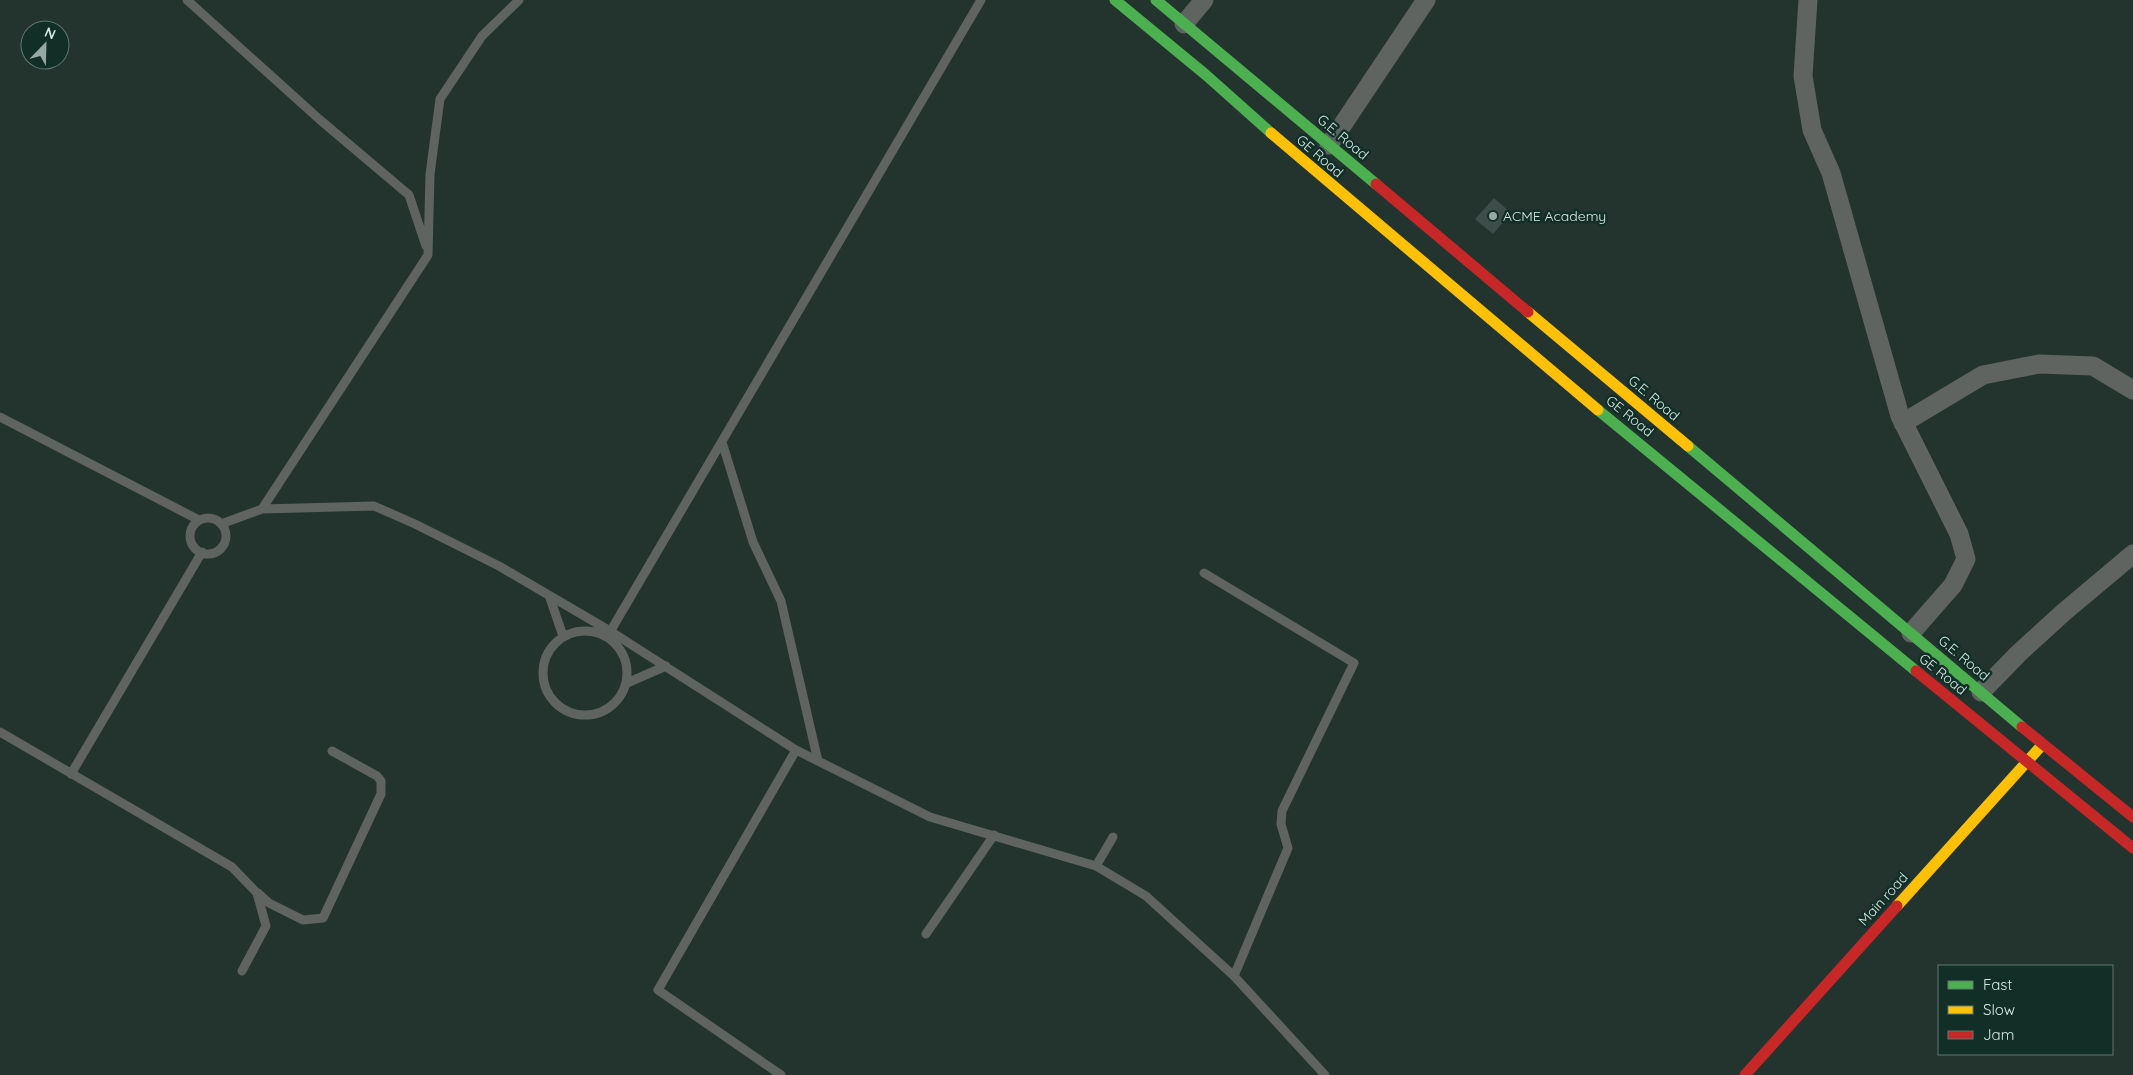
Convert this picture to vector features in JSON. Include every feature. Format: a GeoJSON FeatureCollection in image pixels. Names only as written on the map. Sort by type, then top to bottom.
{"type":"FeatureCollection","features":[{"type":"Feature","properties":{"kind":"main road","name":"GE Road"},"geometry":{"type":"LineString","coordinates":[[1115,0],[1206,75],[1321,177],[1610,420],[2133,848]]}},
{"type":"Feature","properties":{"kind":"main road","name":"G.E. Road"},"geometry":{"type":"LineString","coordinates":[[1156,0],[1911,634],[2133,817]]}},
{"type":"Feature","properties":{"kind":"main road","name":"Main road"},"geometry":{"type":"LineString","coordinates":[[1745,1075],[2043,744]]}},
{"type":"Feature","properties":{"kind":"street"},"geometry":{"type":"LineString","coordinates":[[1184,24],[1204,0]]}},
{"type":"Feature","properties":{"kind":"street"},"geometry":{"type":"LineString","coordinates":[[1328,144],[1426,0]]}},
{"type":"Feature","properties":{"kind":"street"},"geometry":{"type":"LineString","coordinates":[[1808,0],[1803,76],[1812,130],[1831,173],[1903,423],[1959,534],[1966,559],[1953,585],[1911,634]]}},
{"type":"Feature","properties":{"kind":"street"},"geometry":{"type":"LineString","coordinates":[[1903,423],[1983,375],[2039,364],[2093,366],[2133,390]]}},
{"type":"Feature","properties":{"kind":"street"},"geometry":{"type":"LineString","coordinates":[[1981,692],[2019,653],[2133,554]]}},
{"type":"Feature","properties":{"kind":"lane"},"geometry":{"type":"LineString","coordinates":[[187,0],[319,119],[409,195],[428,254]]}},
{"type":"Feature","properties":{"kind":"lane"},"geometry":{"type":"LineString","coordinates":[[262,509],[428,254],[430,174],[440,100],[482,36],[519,0]]}},
{"type":"Feature","properties":{"kind":"lane"},"geometry":{"type":"LineString","coordinates":[[608,634],[981,0]]}},
{"type":"Feature","properties":{"kind":"lane"},"geometry":{"type":"LineString","coordinates":[[0,417],[199,520],[211,518],[221,524],[226,534],[223,546],[214,553],[202,552],[190,540],[192,528],[199,520]]}},
{"type":"Feature","properties":{"kind":"lane"},"geometry":{"type":"LineString","coordinates":[[722,442],[753,542],[780,601],[818,761]]}},
{"type":"Feature","properties":{"kind":"lane"},"geometry":{"type":"LineString","coordinates":[[221,524],[262,509],[374,506],[415,524],[549,595],[608,634],[666,666],[796,750],[930,817],[1096,866],[1146,896],[1234,976],[1325,1075]]}},
{"type":"Feature","properties":{"kind":"lane"},"geometry":{"type":"LineString","coordinates":[[71,774],[202,552]]}},
{"type":"Feature","properties":{"kind":"lane"},"geometry":{"type":"LineString","coordinates":[[1204,573],[1354,663],[1282,811],[1282,829],[1288,848],[1234,976]]}},
{"type":"Feature","properties":{"kind":"lane"},"geometry":{"type":"LineString","coordinates":[[549,595],[563,636]]}},
{"type":"Feature","properties":{"kind":"lane"},"geometry":{"type":"LineString","coordinates":[[589,631],[608,634],[623,654],[628,668],[627,683],[621,696],[611,707],[598,714],[583,716],[569,713],[556,705],[548,694],[543,682],[542,669],[550,650],[563,636],[589,631]]}},
{"type":"Feature","properties":{"kind":"lane"},"geometry":{"type":"LineString","coordinates":[[627,683],[666,666]]}},
{"type":"Feature","properties":{"kind":"lane"},"geometry":{"type":"LineString","coordinates":[[0,732],[232,867],[269,903],[303,920],[323,918],[381,794],[382,786],[377,776],[332,751]]}},
{"type":"Feature","properties":{"kind":"lane"},"geometry":{"type":"LineString","coordinates":[[781,1075],[658,990],[796,750]]}},
{"type":"Feature","properties":{"kind":"lane"},"geometry":{"type":"LineString","coordinates":[[926,934],[994,835]]}},
{"type":"Feature","properties":{"kind":"lane"},"geometry":{"type":"LineString","coordinates":[[1096,866],[1113,837]]}},
{"type":"Feature","properties":{"kind":"lane"},"geometry":{"type":"LineString","coordinates":[[242,971],[266,926],[257,893]]}},
{"type":"Feature","properties":{"kind":"building","name":"ACME Academy"},"geometry":{"type":"Polygon","coordinates":[[[1494,198],[1511,213],[1493,234],[1475,219],[1494,198]]]}},
{"type":"Feature","properties":{"kind":"traffic: fast"},"geometry":{"type":"LineString","coordinates":[[1115,0],[1206,75],[1271,133]]}},
{"type":"Feature","properties":{"kind":"traffic: fast"},"geometry":{"type":"LineString","coordinates":[[1156,0],[1376,184]]}},
{"type":"Feature","properties":{"kind":"traffic: fast"},"geometry":{"type":"LineString","coordinates":[[1598,410],[1916,671]]}},
{"type":"Feature","properties":{"kind":"traffic: fast"},"geometry":{"type":"LineString","coordinates":[[1688,446],[2022,727]]}},
{"type":"Feature","properties":{"kind":"traffic: slow"},"geometry":{"type":"LineString","coordinates":[[1271,133],[1598,410]]}},
{"type":"Feature","properties":{"kind":"traffic: slow"},"geometry":{"type":"LineString","coordinates":[[1528,312],[1688,446]]}},
{"type":"Feature","properties":{"kind":"traffic: slow"},"geometry":{"type":"LineString","coordinates":[[1897,906],[2042,745]]}},
{"type":"Feature","properties":{"kind":"traffic: jam"},"geometry":{"type":"LineString","coordinates":[[1376,184],[1528,312]]}},
{"type":"Feature","properties":{"kind":"traffic: jam"},"geometry":{"type":"LineString","coordinates":[[1916,671],[2133,848]]}},
{"type":"Feature","properties":{"kind":"traffic: jam"},"geometry":{"type":"LineString","coordinates":[[2022,727],[2133,817]]}},
{"type":"Feature","properties":{"kind":"traffic: jam"},"geometry":{"type":"LineString","coordinates":[[1745,1075],[1897,906]]}},
{"type":"Feature","properties":{"kind":"place","name":"ACME Academy"},"geometry":{"type":"Point","coordinates":[1493,216]}}]}
